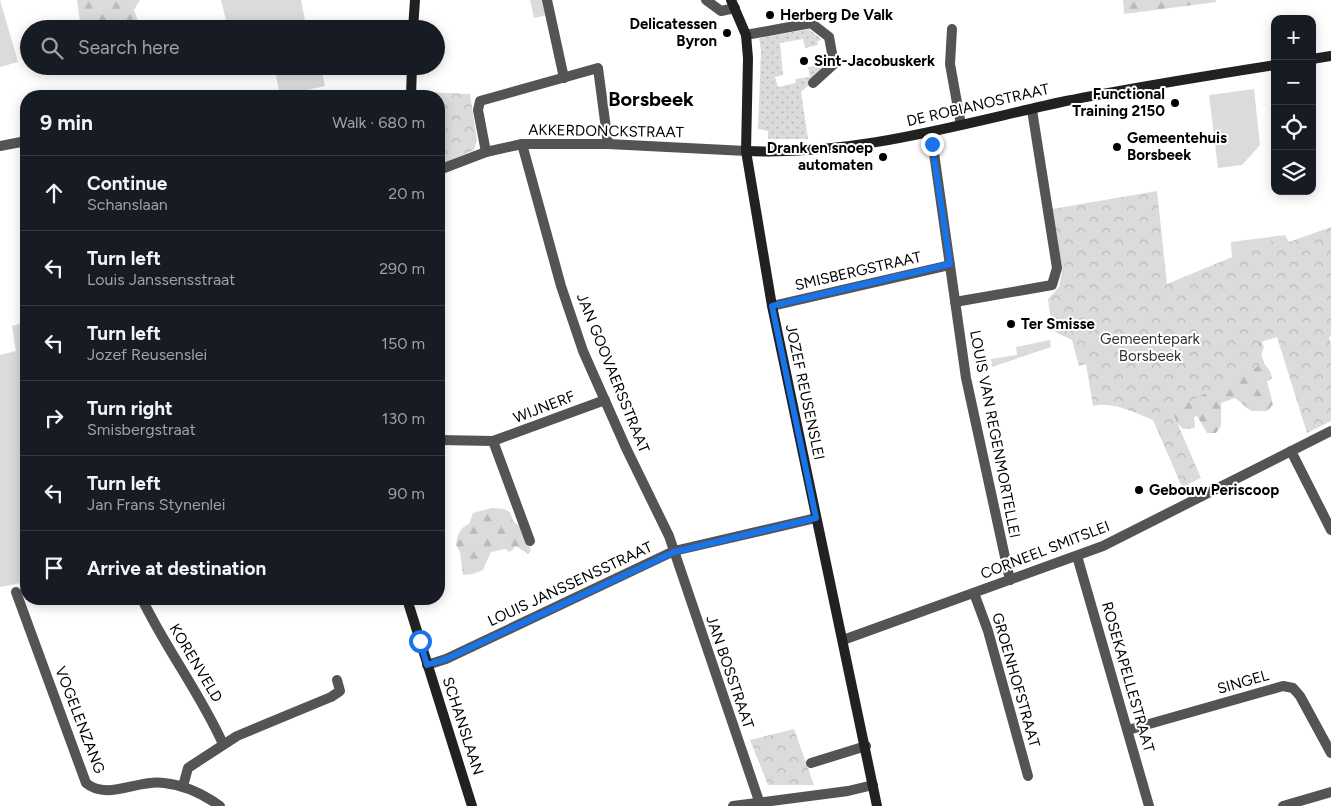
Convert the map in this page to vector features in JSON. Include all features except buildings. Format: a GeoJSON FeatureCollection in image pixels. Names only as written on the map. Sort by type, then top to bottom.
{"type":"FeatureCollection","features":[{"type":"Feature","properties":{"kind":"street"},"geometry":{"type":"LineString","coordinates":[[414,20],[415,0]]}},
{"type":"Feature","properties":{"kind":"street"},"geometry":{"type":"LineString","coordinates":[[547,0],[564,78]]}},
{"type":"Feature","properties":{"kind":"street"},"geometry":{"type":"LineString","coordinates":[[706,0],[721,11],[733,4]]}},
{"type":"Feature","properties":{"kind":"street","name":"JOZEF REUSENSLEI"},"geometry":{"type":"LineString","coordinates":[[733,4],[746,35],[748,58],[746,151],[772,306],[878,806]]}},
{"type":"Feature","properties":{"kind":"street"},"geometry":{"type":"LineString","coordinates":[[746,35],[811,23],[829,37],[834,64],[813,83]]}},
{"type":"Feature","properties":{"kind":"street"},"geometry":{"type":"LineString","coordinates":[[952,29],[950,64],[961,125]]}},
{"type":"Feature","properties":{"kind":"street"},"geometry":{"type":"LineString","coordinates":[[1316,58],[1331,56]]}},
{"type":"Feature","properties":{"kind":"street","name":"DE ROBIANOSTRAAT"},"geometry":{"type":"LineString","coordinates":[[746,151],[823,150],[931,132],[1076,99],[1271,66]]}},
{"type":"Feature","properties":{"kind":"street"},"geometry":{"type":"LineString","coordinates":[[486,152],[478,110],[480,101],[598,68],[608,144]]}},
{"type":"Feature","properties":{"kind":"street"},"geometry":{"type":"LineString","coordinates":[[410,90],[411,75]]}},
{"type":"Feature","properties":{"kind":"street"},"geometry":{"type":"LineString","coordinates":[[955,302],[1052,285],[1057,268],[1032,110]]}},
{"type":"Feature","properties":{"kind":"street","name":"LOUIS VAN REGENMORTELLEI"},"geometry":{"type":"LineString","coordinates":[[931,132],[966,378],[1010,580]]}},
{"type":"Feature","properties":{"kind":"street"},"geometry":{"type":"LineString","coordinates":[[0,146],[20,142]]}},
{"type":"Feature","properties":{"kind":"street","name":"AKKERDONCKSTRAAT"},"geometry":{"type":"LineString","coordinates":[[445,168],[486,152],[522,144],[608,144],[746,151]]}},
{"type":"Feature","properties":{"kind":"street","name":"JAN GOOVAERSSTRAAT"},"geometry":{"type":"LineString","coordinates":[[522,144],[561,286],[584,351],[674,552]]}},
{"type":"Feature","properties":{"kind":"street","name":"SMISBERGSTRAAT"},"geometry":{"type":"LineString","coordinates":[[772,306],[950,264]]}},
{"type":"Feature","properties":{"kind":"street","name":"WIJNERF"},"geometry":{"type":"LineString","coordinates":[[445,440],[493,441],[605,400]]}},
{"type":"Feature","properties":{"kind":"street","name":"CORNEEL SMITSLEI"},"geometry":{"type":"LineString","coordinates":[[843,640],[1103,546],[1331,431]]}},
{"type":"Feature","properties":{"kind":"street"},"geometry":{"type":"LineString","coordinates":[[493,441],[530,541]]}},
{"type":"Feature","properties":{"kind":"street"},"geometry":{"type":"LineString","coordinates":[[1291,451],[1331,530]]}},
{"type":"Feature","properties":{"kind":"street","name":"LOUIS JANSSENSSTRAAT"},"geometry":{"type":"LineString","coordinates":[[427,665],[446,659],[674,552],[816,518]]}},
{"type":"Feature","properties":{"kind":"street","name":"JAN BOSSTRAAT"},"geometry":{"type":"LineString","coordinates":[[674,552],[763,802]]}},
{"type":"Feature","properties":{"kind":"street","name":"ROSEKAPELLESTRAAT"},"geometry":{"type":"LineString","coordinates":[[1077,556],[1149,806]]}},
{"type":"Feature","properties":{"kind":"street","name":"VOGELENZANG"},"geometry":{"type":"LineString","coordinates":[[16,592],[20,603]]}},
{"type":"Feature","properties":{"kind":"street","name":"GROENHOFSTRAAT"},"geometry":{"type":"LineString","coordinates":[[974,593],[988,631],[1028,776]]}},
{"type":"Feature","properties":{"kind":"street","name":"VOGELENZANG"},"geometry":{"type":"LineString","coordinates":[[21,605],[86,782],[96,790],[104,791],[149,782],[183,786],[204,795],[220,806]]}},
{"type":"Feature","properties":{"kind":"street","name":"KORENVELD"},"geometry":{"type":"LineString","coordinates":[[145,605],[153,622],[208,711],[223,744]]}},
{"type":"Feature","properties":{"kind":"street","name":"SCHANSLAAN"},"geometry":{"type":"LineString","coordinates":[[409,605],[472,806]]}},
{"type":"Feature","properties":{"kind":"street"},"geometry":{"type":"LineString","coordinates":[[183,786],[188,768],[223,744],[243,734],[331,698],[340,691],[337,680]]}},
{"type":"Feature","properties":{"kind":"street","name":"SINGEL"},"geometry":{"type":"LineString","coordinates":[[1128,730],[1283,686],[1294,688],[1300,696],[1331,753]]}},
{"type":"Feature","properties":{"kind":"street"},"geometry":{"type":"LineString","coordinates":[[811,763],[866,746]]}},
{"type":"Feature","properties":{"kind":"street"},"geometry":{"type":"LineString","coordinates":[[733,806],[848,791],[873,785]]}},
{"type":"Feature","properties":{"kind":"street"},"geometry":{"type":"LineString","coordinates":[[1283,806],[1331,792]]}},
{"type":"Feature","properties":{"kind":"green space"},"geometry":{"type":"Polygon","coordinates":[[[0,0],[18,62],[0,67],[0,0]]]}},
{"type":"Feature","properties":{"kind":"green space"},"geometry":{"type":"Polygon","coordinates":[[[77,0],[140,0],[134,10],[138,20],[80,20],[77,0]]]}},
{"type":"Feature","properties":{"kind":"green space"},"geometry":{"type":"Polygon","coordinates":[[[221,0],[301,0],[305,20],[226,20],[221,0]]]}},
{"type":"Feature","properties":{"kind":"green space"},"geometry":{"type":"Polygon","coordinates":[[[530,0],[543,0],[547,15],[534,18],[530,0]]]}},
{"type":"Feature","properties":{"kind":"green space"},"geometry":{"type":"Polygon","coordinates":[[[1123,0],[1216,0],[1216,2],[1124,14],[1123,0]]]}},
{"type":"Feature","properties":{"kind":"green space"},"geometry":{"type":"Polygon","coordinates":[[[809,29],[822,40],[817,41],[818,45],[805,48],[803,39],[780,43],[783,75],[775,77],[778,87],[796,83],[795,79],[810,77],[808,67],[819,65],[820,68],[825,70],[801,92],[808,139],[768,139],[768,131],[758,129],[761,51],[759,38],[809,29]]]}},
{"type":"Feature","properties":{"kind":"green space"},"geometry":{"type":"Polygon","coordinates":[[[276,75],[323,75],[325,86],[307,90],[279,90],[276,75]]]}},
{"type":"Feature","properties":{"kind":"green space"},"geometry":{"type":"Polygon","coordinates":[[[1254,89],[1260,145],[1242,165],[1218,168],[1209,95],[1254,89]]]}},
{"type":"Feature","properties":{"kind":"green space"},"geometry":{"type":"Polygon","coordinates":[[[445,93],[470,94],[477,140],[474,150],[445,163],[445,93]]]}},
{"type":"Feature","properties":{"kind":"green space","name":"Gemeentepark Borsbeek"},"geometry":{"type":"Polygon","coordinates":[[[1157,191],[1167,284],[1285,235],[1289,242],[1331,227],[1331,336],[1329,337],[1331,344],[1331,421],[1307,433],[1277,337],[1258,343],[1264,363],[1172,411],[1201,478],[1182,487],[1153,420],[1116,406],[1093,406],[1086,364],[1079,366],[1072,340],[1057,333],[1052,328],[1048,299],[1059,287],[1062,271],[1052,209],[1157,191]]]}},
{"type":"Feature","properties":{"kind":"green space"},"geometry":{"type":"Polygon","coordinates":[[[1285,235],[1232,257],[1231,242],[1285,235]]]}},
{"type":"Feature","properties":{"kind":"green space"},"geometry":{"type":"Polygon","coordinates":[[[1331,255],[1259,334],[1264,347],[1260,358],[1270,371],[1272,378],[1267,382],[1273,404],[1268,411],[1251,411],[1235,398],[1221,403],[1221,426],[1216,433],[1207,433],[1197,416],[1194,417],[1195,428],[1183,429],[1167,413],[1331,255]]]}},
{"type":"Feature","properties":{"kind":"green space"},"geometry":{"type":"Polygon","coordinates":[[[20,324],[20,583],[0,587],[0,355],[16,351],[12,326],[20,324]]]}},
{"type":"Feature","properties":{"kind":"green space"},"geometry":{"type":"Polygon","coordinates":[[[1050,340],[1051,347],[992,367],[991,359],[1017,355],[1016,347],[1050,340]]]}},
{"type":"Feature","properties":{"kind":"green space"},"geometry":{"type":"Polygon","coordinates":[[[492,508],[504,509],[510,512],[513,521],[521,528],[531,550],[528,554],[516,546],[510,552],[505,549],[491,552],[483,570],[463,575],[460,552],[456,545],[458,535],[463,527],[469,524],[473,513],[492,508]]]}},
{"type":"Feature","properties":{"kind":"green space"},"geometry":{"type":"Polygon","coordinates":[[[794,729],[814,785],[768,785],[750,740],[794,729]]]}},
{"type":"Feature","properties":{"kind":"place","name":"Herberg De Valk"},"geometry":{"type":"Point","coordinates":[770,15]}},
{"type":"Feature","properties":{"kind":"place","name":"Delicatessen Byron"},"geometry":{"type":"Point","coordinates":[727,33]}},
{"type":"Feature","properties":{"kind":"place","name":"Sint-Jacobuskerk"},"geometry":{"type":"Point","coordinates":[804,61]}},
{"type":"Feature","properties":{"kind":"place","name":"Functional Training 2150"},"geometry":{"type":"Point","coordinates":[1175,103]}},
{"type":"Feature","properties":{"kind":"place","name":"Gemeentehuis Borsbeek"},"geometry":{"type":"Point","coordinates":[1117,147]}},
{"type":"Feature","properties":{"kind":"place","name":"Drank en snoep automaten"},"geometry":{"type":"Point","coordinates":[883,157]}},
{"type":"Feature","properties":{"kind":"place","name":"Ter Smisse"},"geometry":{"type":"Point","coordinates":[1011,324]}},
{"type":"Feature","properties":{"kind":"place","name":"Gebouw Periscoop"},"geometry":{"type":"Point","coordinates":[1139,490]}},
{"type":"Feature","properties":{"kind":"district","name":"Borsbeek"},"geometry":{"type":"Point","coordinates":[651,99]}},
{"type":"Feature","properties":{"kind":"route"},"geometry":{"type":"LineString","coordinates":[[420,641],[427,665],[446,659],[674,552],[816,518],[772,306],[950,264],[932,144]]}}]}
